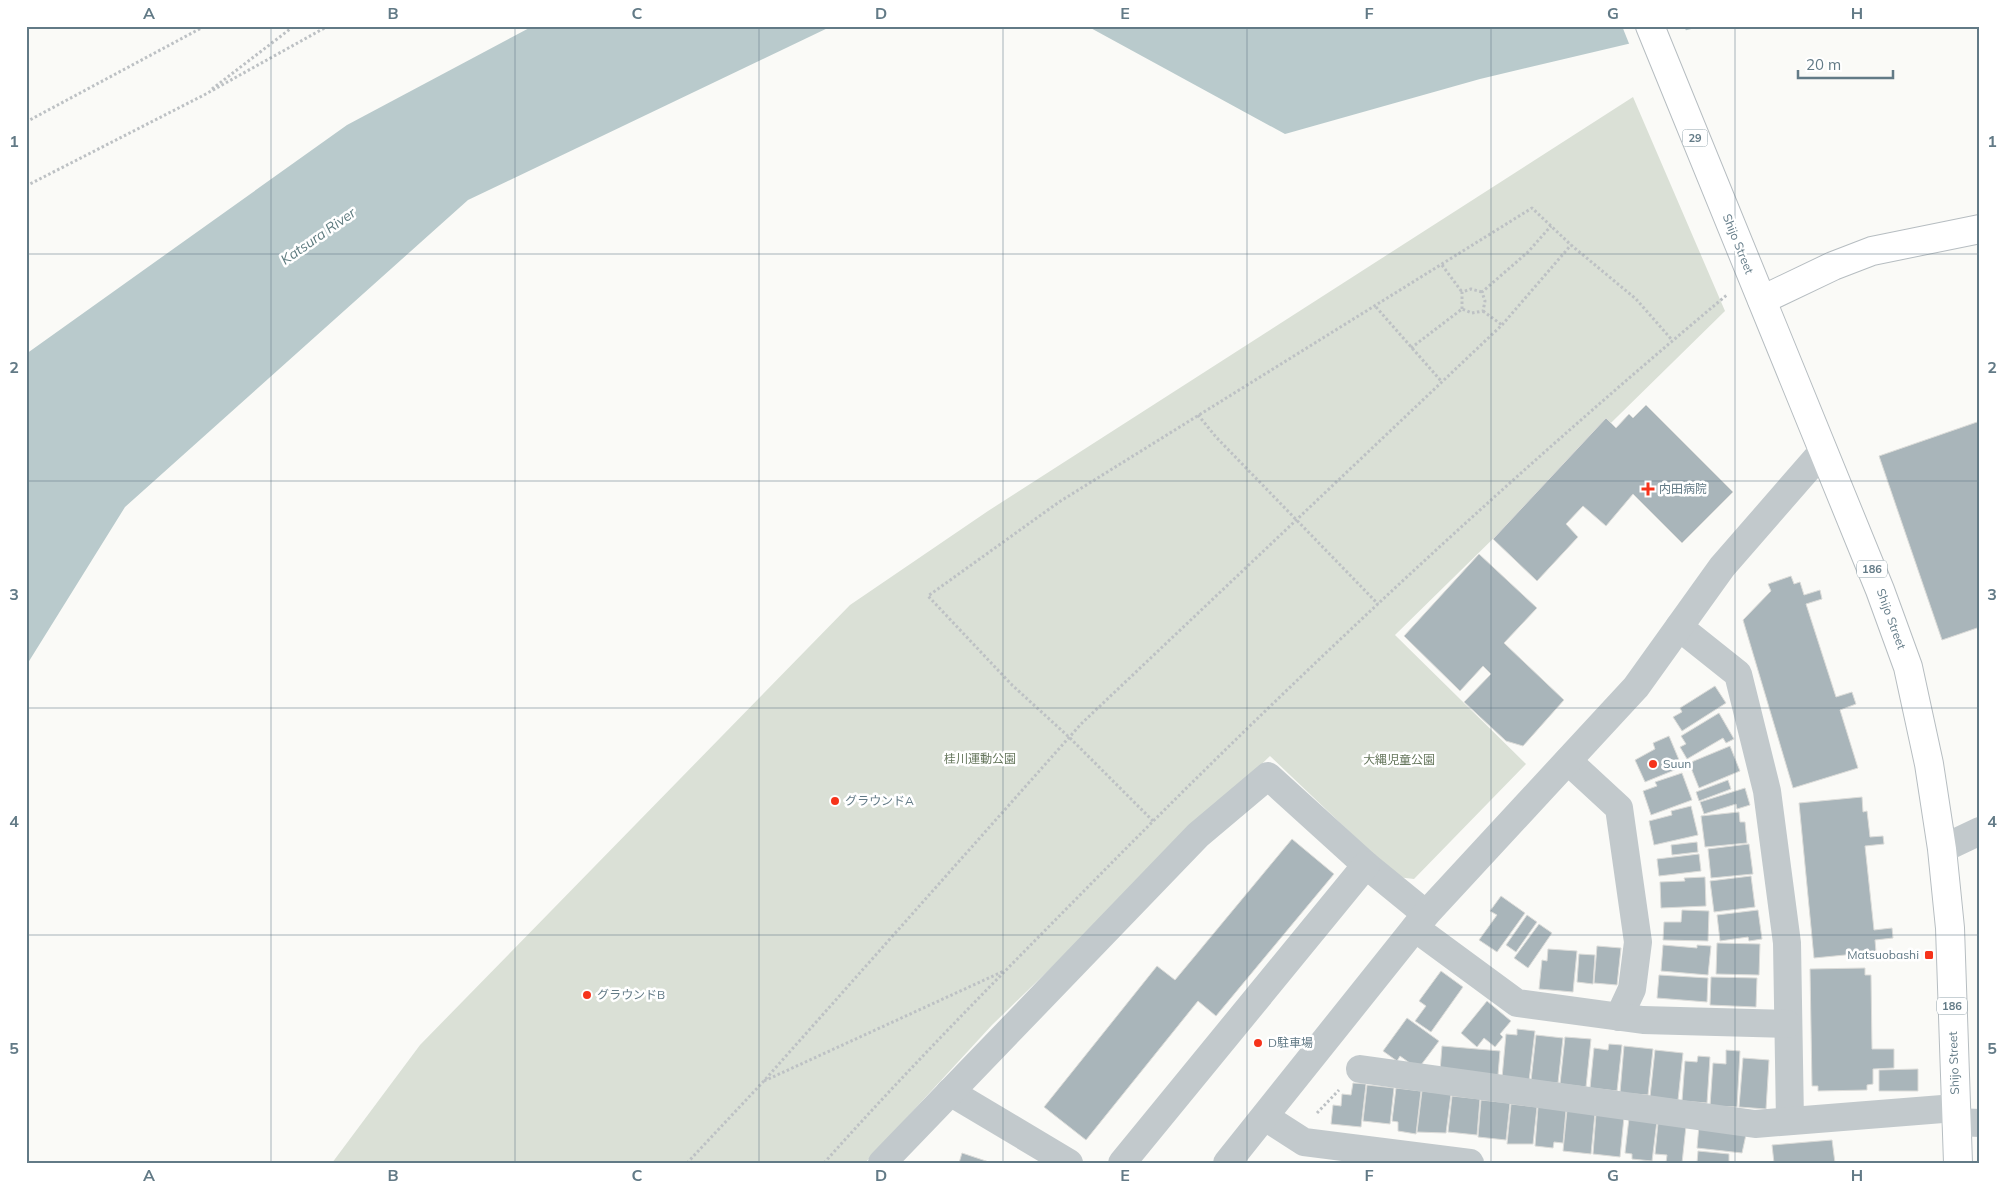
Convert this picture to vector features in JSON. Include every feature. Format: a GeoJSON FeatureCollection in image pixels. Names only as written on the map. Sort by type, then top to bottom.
{"type":"FeatureCollection","features":[{"type":"Feature","properties":{"kind":"main road","name":"Shijo Street"},"geometry":{"type":"LineString","coordinates":[[1650,26],[1880,590],[1908,667],[1930,764],[1942,849],[1950,928],[1964,1118],[1958,1163]]}},
{"type":"Feature","properties":{"kind":"main road"},"geometry":{"type":"LineString","coordinates":[[1762,300],[1833,266],[1872,251],[1980,229]]}},
{"type":"Feature","properties":{"kind":"street"},"geometry":{"type":"LineString","coordinates":[[1227,1163],[1421,921],[1636,687],[1722,567],[1823,451]]}},
{"type":"Feature","properties":{"kind":"street"},"geometry":{"type":"LineString","coordinates":[[1679,627],[1738,674],[1767,791],[1788,943],[1787,1024],[1790,1121]]}},
{"type":"Feature","properties":{"kind":"street"},"geometry":{"type":"LineString","coordinates":[[1568,761],[1619,808],[1638,942],[1632,989],[1619,1017]]}},
{"type":"Feature","properties":{"kind":"street"},"geometry":{"type":"LineString","coordinates":[[882,1163],[902,1140],[1198,835],[1268,776],[1366,865],[1421,921],[1517,1003],[1643,1020],[1787,1024]]}},
{"type":"Feature","properties":{"kind":"street"},"geometry":{"type":"LineString","coordinates":[[1942,849],[1980,832]]}},
{"type":"Feature","properties":{"kind":"street"},"geometry":{"type":"LineString","coordinates":[[1122,1163],[1366,865]]}},
{"type":"Feature","properties":{"kind":"street"},"geometry":{"type":"LineString","coordinates":[[1360,1069],[1755,1124],[1790,1121],[1964,1118]]}},
{"type":"Feature","properties":{"kind":"street"},"geometry":{"type":"LineString","coordinates":[[950,1092],[1056,1159]]}},
{"type":"Feature","properties":{"kind":"street"},"geometry":{"type":"LineString","coordinates":[[1265,1117],[1304,1142],[1368,1156],[1470,1163]]}},
{"type":"Feature","properties":{"kind":"path"},"geometry":{"type":"LineString","coordinates":[[26,122],[205,26]]}},
{"type":"Feature","properties":{"kind":"path"},"geometry":{"type":"LineString","coordinates":[[204,95],[294,26]]}},
{"type":"Feature","properties":{"kind":"path"},"geometry":{"type":"LineString","coordinates":[[26,186],[204,95],[328,26]]}},
{"type":"Feature","properties":{"kind":"path"},"geometry":{"type":"LineString","coordinates":[[1153,821],[1070,738],[1012,685],[928,596],[1059,502],[1376,307],[1532,208],[1571,245],[1636,299],[1672,340]]}},
{"type":"Feature","properties":{"kind":"path"},"geometry":{"type":"LineString","coordinates":[[1482,292],[1528,252],[1552,226]]}},
{"type":"Feature","properties":{"kind":"path"},"geometry":{"type":"LineString","coordinates":[[687,1163],[762,1083],[1070,738],[1080,724],[1502,326],[1548,268],[1571,245]]}},
{"type":"Feature","properties":{"kind":"path"},"geometry":{"type":"LineString","coordinates":[[1442,265],[1462,292],[1462,309]]}},
{"type":"Feature","properties":{"kind":"path"},"geometry":{"type":"LineString","coordinates":[[824,1163],[900,1078],[1257,717],[1430,555],[1672,340],[1750,275]]}},
{"type":"Feature","properties":{"kind":"path"},"geometry":{"type":"LineString","coordinates":[[1462,292],[1471,289],[1482,292]]}},
{"type":"Feature","properties":{"kind":"path"},"geometry":{"type":"LineString","coordinates":[[1482,292],[1485,301],[1483,311]]}},
{"type":"Feature","properties":{"kind":"path"},"geometry":{"type":"LineString","coordinates":[[1376,307],[1410,348],[1442,382]]}},
{"type":"Feature","properties":{"kind":"path"},"geometry":{"type":"LineString","coordinates":[[1462,309],[1472,313],[1483,311],[1502,326]]}},
{"type":"Feature","properties":{"kind":"path"},"geometry":{"type":"LineString","coordinates":[[1410,348],[1462,309]]}},
{"type":"Feature","properties":{"kind":"path"},"geometry":{"type":"LineString","coordinates":[[1198,415],[1216,437],[1378,604]]}},
{"type":"Feature","properties":{"kind":"path"},"geometry":{"type":"LineString","coordinates":[[762,1083],[1007,969]]}},
{"type":"Feature","properties":{"kind":"green space","name":"桂川運動公園"},"geometry":{"type":"Polygon","coordinates":[[[1633,97],[1725,311],[1395,635],[1526,764],[1414,879],[1397,877],[1270,756],[992,1025],[865,1163],[332,1163],[420,1045],[850,605],[988,511],[1633,97]]]}},
{"type":"Feature","properties":{"kind":"water","name":"Katsura River"},"geometry":{"type":"Polygon","coordinates":[[[533,26],[832,26],[468,200],[125,507],[26,666],[26,354],[347,125],[533,26]]]}},
{"type":"Feature","properties":{"kind":"water"},"geometry":{"type":"Polygon","coordinates":[[[1087,26],[1704,26],[1480,79],[1285,134],[1087,26]]]}},
{"type":"Feature","properties":{"kind":"pier"},"geometry":{"type":"Polygon","coordinates":[[[1622,26],[1684,26],[1687,33],[1630,46],[1622,26]]]}},
{"type":"Feature","properties":{"kind":"building"},"geometry":{"type":"Polygon","coordinates":[[[1646,405],[1733,492],[1682,543],[1633,494],[1606,526],[1583,506],[1566,524],[1578,537],[1537,581],[1493,539],[1606,418],[1616,428],[1629,414],[1633,418],[1646,405]]]}},
{"type":"Feature","properties":{"kind":"building"},"geometry":{"type":"Polygon","coordinates":[[[1980,421],[1980,627],[1942,640],[1879,456],[1980,421]]]}},
{"type":"Feature","properties":{"kind":"building"},"geometry":{"type":"Polygon","coordinates":[[[1479,554],[1537,608],[1504,643],[1564,700],[1523,746],[1506,741],[1464,702],[1491,674],[1483,666],[1460,691],[1404,636],[1479,554]]]}},
{"type":"Feature","properties":{"kind":"building"},"geometry":{"type":"Polygon","coordinates":[[[1791,576],[1794,584],[1800,582],[1804,595],[1820,590],[1822,599],[1806,604],[1836,697],[1852,692],[1856,704],[1840,710],[1858,768],[1793,788],[1743,620],[1771,591],[1768,584],[1791,576]]]}},
{"type":"Feature","properties":{"kind":"building"},"geometry":{"type":"Polygon","coordinates":[[[1715,686],[1726,703],[1682,731],[1673,717],[1682,712],[1680,708],[1715,686]]]}},
{"type":"Feature","properties":{"kind":"building"},"geometry":{"type":"Polygon","coordinates":[[[1719,713],[1734,739],[1726,743],[1723,738],[1687,759],[1680,747],[1686,744],[1681,736],[1719,713]]]}},
{"type":"Feature","properties":{"kind":"building"},"geometry":{"type":"Polygon","coordinates":[[[1669,736],[1682,767],[1645,782],[1635,760],[1655,749],[1653,743],[1669,736]]]}},
{"type":"Feature","properties":{"kind":"building"},"geometry":{"type":"Polygon","coordinates":[[[1730,746],[1740,771],[1699,788],[1689,763],[1730,746]]]}},
{"type":"Feature","properties":{"kind":"building"},"geometry":{"type":"Polygon","coordinates":[[[1682,773],[1692,800],[1651,815],[1643,791],[1657,786],[1655,782],[1682,773]]]}},
{"type":"Feature","properties":{"kind":"building"},"geometry":{"type":"Polygon","coordinates":[[[1728,780],[1731,789],[1699,801],[1696,792],[1728,780]]]}},
{"type":"Feature","properties":{"kind":"building"},"geometry":{"type":"Polygon","coordinates":[[[1745,788],[1750,805],[1737,809],[1736,804],[1704,814],[1700,802],[1745,788]]]}},
{"type":"Feature","properties":{"kind":"building"},"geometry":{"type":"Polygon","coordinates":[[[1862,797],[1863,812],[1867,811],[1870,837],[1883,836],[1884,844],[1865,846],[1874,930],[1892,928],[1893,938],[1875,940],[1876,952],[1814,958],[1799,803],[1862,797]]]}},
{"type":"Feature","properties":{"kind":"building"},"geometry":{"type":"Polygon","coordinates":[[[1691,806],[1698,835],[1654,845],[1649,821],[1672,815],[1671,811],[1691,806]]]}},
{"type":"Feature","properties":{"kind":"building"},"geometry":{"type":"Polygon","coordinates":[[[1739,812],[1740,822],[1745,822],[1747,843],[1705,847],[1701,816],[1739,812]]]}},
{"type":"Feature","properties":{"kind":"building"},"geometry":{"type":"Polygon","coordinates":[[[1292,839],[1334,874],[1216,1016],[1198,1001],[1086,1140],[1044,1107],[1157,966],[1175,980],[1292,839]]]}},
{"type":"Feature","properties":{"kind":"building"},"geometry":{"type":"Polygon","coordinates":[[[1697,842],[1698,852],[1672,855],[1671,845],[1697,842]]]}},
{"type":"Feature","properties":{"kind":"building"},"geometry":{"type":"Polygon","coordinates":[[[1749,844],[1753,874],[1711,878],[1708,849],[1749,844]]]}},
{"type":"Feature","properties":{"kind":"building"},"geometry":{"type":"Polygon","coordinates":[[[1699,854],[1701,871],[1659,876],[1657,859],[1699,854]]]}},
{"type":"Feature","properties":{"kind":"building"},"geometry":{"type":"Polygon","coordinates":[[[1751,876],[1755,907],[1714,912],[1710,881],[1751,876]]]}},
{"type":"Feature","properties":{"kind":"building"},"geometry":{"type":"Polygon","coordinates":[[[1705,877],[1706,906],[1661,908],[1660,882],[1685,881],[1684,878],[1705,877]]]}},
{"type":"Feature","properties":{"kind":"building"},"geometry":{"type":"Polygon","coordinates":[[[1501,896],[1525,913],[1497,952],[1479,940],[1497,915],[1490,911],[1501,896]]]}},
{"type":"Feature","properties":{"kind":"building"},"geometry":{"type":"Polygon","coordinates":[[[1682,910],[1709,911],[1708,941],[1663,940],[1664,922],[1681,922],[1682,910]]]}},
{"type":"Feature","properties":{"kind":"building"},"geometry":{"type":"Polygon","coordinates":[[[1758,910],[1762,939],[1749,941],[1748,937],[1720,941],[1717,915],[1758,910]]]}},
{"type":"Feature","properties":{"kind":"building"},"geometry":{"type":"Polygon","coordinates":[[[1527,915],[1537,922],[1516,952],[1506,945],[1527,915]]]}},
{"type":"Feature","properties":{"kind":"building"},"geometry":{"type":"Polygon","coordinates":[[[1539,924],[1552,933],[1528,968],[1514,958],[1539,924]]]}},
{"type":"Feature","properties":{"kind":"building"},"geometry":{"type":"Polygon","coordinates":[[[1717,943],[1760,944],[1759,975],[1716,974],[1717,943]]]}},
{"type":"Feature","properties":{"kind":"building"},"geometry":{"type":"Polygon","coordinates":[[[1663,945],[1697,948],[1697,945],[1711,946],[1708,975],[1661,971],[1663,945]]]}},
{"type":"Feature","properties":{"kind":"building"},"geometry":{"type":"Polygon","coordinates":[[[1597,946],[1621,948],[1617,985],[1594,983],[1597,946]]]}},
{"type":"Feature","properties":{"kind":"building"},"geometry":{"type":"Polygon","coordinates":[[[1548,949],[1577,951],[1573,992],[1539,989],[1542,960],[1547,961],[1548,949]]]}},
{"type":"Feature","properties":{"kind":"building"},"geometry":{"type":"Polygon","coordinates":[[[1579,954],[1595,955],[1593,984],[1577,982],[1579,954]]]}},
{"type":"Feature","properties":{"kind":"building"},"geometry":{"type":"Polygon","coordinates":[[[1865,968],[1865,975],[1871,975],[1872,1049],[1894,1049],[1894,1068],[1873,1069],[1873,1084],[1867,1085],[1867,1090],[1818,1091],[1818,1086],[1812,1086],[1810,969],[1865,968]]]}},
{"type":"Feature","properties":{"kind":"building"},"geometry":{"type":"Polygon","coordinates":[[[1441,971],[1463,987],[1431,1032],[1415,1021],[1426,1006],[1419,1001],[1441,971]]]}},
{"type":"Feature","properties":{"kind":"building"},"geometry":{"type":"Polygon","coordinates":[[[1659,975],[1708,978],[1707,1002],[1657,998],[1659,975]]]}},
{"type":"Feature","properties":{"kind":"building"},"geometry":{"type":"Polygon","coordinates":[[[1711,977],[1757,978],[1756,1007],[1710,1005],[1711,977]]]}},
{"type":"Feature","properties":{"kind":"building"},"geometry":{"type":"Polygon","coordinates":[[[1487,1001],[1511,1021],[1500,1034],[1503,1037],[1495,1047],[1484,1038],[1477,1047],[1461,1033],[1487,1001]]]}},
{"type":"Feature","properties":{"kind":"building"},"geometry":{"type":"Polygon","coordinates":[[[1407,1018],[1439,1041],[1418,1069],[1400,1056],[1397,1061],[1383,1051],[1407,1018]]]}},
{"type":"Feature","properties":{"kind":"building"},"geometry":{"type":"Polygon","coordinates":[[[1517,1029],[1535,1031],[1529,1081],[1502,1078],[1506,1034],[1517,1035],[1517,1029]]]}},
{"type":"Feature","properties":{"kind":"building"},"geometry":{"type":"Polygon","coordinates":[[[1536,1035],[1563,1038],[1558,1083],[1531,1081],[1536,1035]]]}},
{"type":"Feature","properties":{"kind":"building"},"geometry":{"type":"Polygon","coordinates":[[[1565,1037],[1591,1039],[1586,1087],[1560,1084],[1565,1037]]]}},
{"type":"Feature","properties":{"kind":"building"},"geometry":{"type":"Polygon","coordinates":[[[1609,1044],[1622,1045],[1617,1091],[1590,1088],[1594,1048],[1608,1050],[1609,1044]]]}},
{"type":"Feature","properties":{"kind":"building"},"geometry":{"type":"Polygon","coordinates":[[[1442,1046],[1500,1051],[1498,1075],[1440,1071],[1442,1046]]]}},
{"type":"Feature","properties":{"kind":"building"},"geometry":{"type":"Polygon","coordinates":[[[1624,1046],[1653,1049],[1648,1095],[1620,1093],[1624,1046]]]}},
{"type":"Feature","properties":{"kind":"building"},"geometry":{"type":"Polygon","coordinates":[[[1655,1050],[1683,1053],[1678,1100],[1650,1097],[1655,1050]]]}},
{"type":"Feature","properties":{"kind":"building"},"geometry":{"type":"Polygon","coordinates":[[[1726,1050],[1740,1051],[1737,1107],[1710,1106],[1713,1063],[1726,1064],[1726,1050]]]}},
{"type":"Feature","properties":{"kind":"building"},"geometry":{"type":"Polygon","coordinates":[[[1698,1056],[1710,1057],[1707,1103],[1682,1101],[1685,1061],[1697,1062],[1698,1056]]]}},
{"type":"Feature","properties":{"kind":"building"},"geometry":{"type":"Polygon","coordinates":[[[1743,1058],[1769,1060],[1766,1109],[1739,1107],[1743,1058]]]}},
{"type":"Feature","properties":{"kind":"building"},"geometry":{"type":"Polygon","coordinates":[[[1918,1069],[1918,1091],[1879,1091],[1879,1070],[1918,1069]]]}},
{"type":"Feature","properties":{"kind":"building"},"geometry":{"type":"Polygon","coordinates":[[[1353,1083],[1366,1084],[1361,1127],[1331,1124],[1333,1105],[1341,1106],[1342,1094],[1351,1095],[1353,1083]]]}},
{"type":"Feature","properties":{"kind":"building"},"geometry":{"type":"Polygon","coordinates":[[[1367,1085],[1394,1088],[1390,1124],[1363,1121],[1367,1085]]]}},
{"type":"Feature","properties":{"kind":"building"},"geometry":{"type":"Polygon","coordinates":[[[1396,1088],[1421,1091],[1416,1134],[1398,1131],[1398,1122],[1392,1121],[1396,1088]]]}},
{"type":"Feature","properties":{"kind":"building"},"geometry":{"type":"Polygon","coordinates":[[[1422,1091],[1451,1094],[1446,1133],[1417,1132],[1422,1091]]]}},
{"type":"Feature","properties":{"kind":"building"},"geometry":{"type":"Polygon","coordinates":[[[1452,1096],[1480,1099],[1477,1135],[1448,1132],[1452,1096]]]}},
{"type":"Feature","properties":{"kind":"building"},"geometry":{"type":"Polygon","coordinates":[[[1481,1100],[1510,1103],[1506,1140],[1478,1137],[1481,1100]]]}},
{"type":"Feature","properties":{"kind":"building"},"geometry":{"type":"Polygon","coordinates":[[[1511,1104],[1537,1107],[1533,1144],[1507,1144],[1511,1104]]]}},
{"type":"Feature","properties":{"kind":"building"},"geometry":{"type":"Polygon","coordinates":[[[1538,1107],[1566,1110],[1563,1143],[1554,1142],[1553,1148],[1535,1146],[1538,1107]]]}},
{"type":"Feature","properties":{"kind":"building"},"geometry":{"type":"Polygon","coordinates":[[[1567,1110],[1595,1113],[1591,1154],[1563,1151],[1567,1110]]]}},
{"type":"Feature","properties":{"kind":"building"},"geometry":{"type":"Polygon","coordinates":[[[1596,1114],[1624,1117],[1620,1157],[1593,1154],[1596,1114]]]}},
{"type":"Feature","properties":{"kind":"building"},"geometry":{"type":"Polygon","coordinates":[[[1629,1118],[1657,1121],[1652,1161],[1632,1159],[1632,1154],[1625,1153],[1629,1118]]]}},
{"type":"Feature","properties":{"kind":"building"},"geometry":{"type":"Polygon","coordinates":[[[1658,1123],[1686,1126],[1682,1163],[1666,1163],[1667,1155],[1655,1154],[1658,1123]]]}},
{"type":"Feature","properties":{"kind":"building"},"geometry":{"type":"Polygon","coordinates":[[[1699,1125],[1747,1130],[1742,1153],[1697,1148],[1699,1125]]]}},
{"type":"Feature","properties":{"kind":"building"},"geometry":{"type":"Polygon","coordinates":[[[1832,1140],[1835,1163],[1774,1163],[1772,1145],[1832,1140]]]}},
{"type":"Feature","properties":{"kind":"building"},"geometry":{"type":"Polygon","coordinates":[[[1698,1151],[1729,1154],[1729,1163],[1697,1163],[1698,1151]]]}},
{"type":"Feature","properties":{"kind":"building"},"geometry":{"type":"Polygon","coordinates":[[[962,1153],[992,1163],[959,1163],[962,1153]]]}},
{"type":"Feature","properties":{"kind":"place","name":"内田病院"},"geometry":{"type":"Point","coordinates":[1648,489]}},
{"type":"Feature","properties":{"kind":"place","name":"Suun"},"geometry":{"type":"Point","coordinates":[1653,764]}},
{"type":"Feature","properties":{"kind":"place","name":"グラウンドA"},"geometry":{"type":"Point","coordinates":[835,801]}},
{"type":"Feature","properties":{"kind":"place","name":"Matsuobashi"},"geometry":{"type":"Point","coordinates":[1929,955]}},
{"type":"Feature","properties":{"kind":"place","name":"グラウンドB"},"geometry":{"type":"Point","coordinates":[587,995]}},
{"type":"Feature","properties":{"kind":"place","name":"D駐車場"},"geometry":{"type":"Point","coordinates":[1258,1043]}},
{"type":"Feature","properties":{"kind":"park label","name":"大縄児童公園"},"geometry":{"type":"Point","coordinates":[1399,760]}}]}
